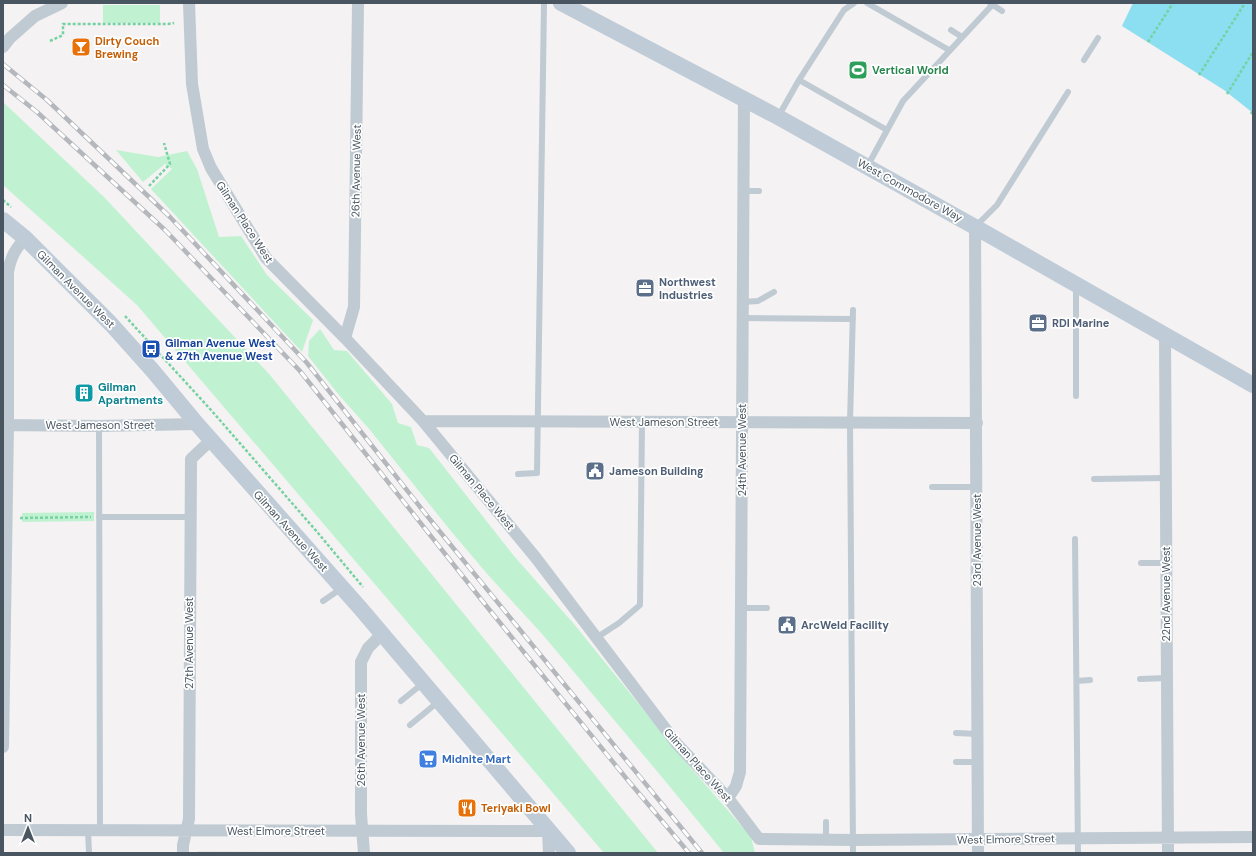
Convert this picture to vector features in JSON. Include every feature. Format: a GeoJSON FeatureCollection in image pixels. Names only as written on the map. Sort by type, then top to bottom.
{"type":"FeatureCollection","features":[{"type":"Feature","properties":{"kind":"main road","name":"West Commodore Way"},"geometry":{"type":"LineString","coordinates":[[562,3],[744,98],[975,226],[1253,385]]}},
{"type":"Feature","properties":{"kind":"main road","name":"Gilman Avenue West"},"geometry":{"type":"LineString","coordinates":[[3,220],[25,238],[111,324],[153,371],[197,424],[382,634],[568,853]]}},
{"type":"Feature","properties":{"kind":"street"},"geometry":{"type":"LineString","coordinates":[[6,43],[36,16],[62,3]]}},
{"type":"Feature","properties":{"kind":"street","name":"Gilman Place West"},"geometry":{"type":"LineString","coordinates":[[189,3],[192,84],[203,149],[211,168],[266,258],[345,338],[423,421],[536,558],[677,744],[728,798],[760,839]]}},
{"type":"Feature","properties":{"kind":"street","name":"26th Avenue West"},"geometry":{"type":"LineString","coordinates":[[345,338],[354,307],[358,3]]}},
{"type":"Feature","properties":{"kind":"street","name":"24th Avenue West"},"geometry":{"type":"LineString","coordinates":[[728,798],[736,786],[740,772],[744,98]]}},
{"type":"Feature","properties":{"kind":"street","name":"23rd Avenue West"},"geometry":{"type":"LineString","coordinates":[[975,226],[978,853]]}},
{"type":"Feature","properties":{"kind":"street"},"geometry":{"type":"LineString","coordinates":[[3,747],[5,425],[8,272],[10,260],[15,250],[25,238]]}},
{"type":"Feature","properties":{"kind":"street","name":"22nd Avenue West"},"geometry":{"type":"LineString","coordinates":[[1165,334],[1168,853]]}},
{"type":"Feature","properties":{"kind":"street","name":"West Jameson Street"},"geometry":{"type":"LineString","coordinates":[[423,421],[977,423]]}},
{"type":"Feature","properties":{"kind":"street","name":"West Jameson Street"},"geometry":{"type":"LineString","coordinates":[[5,425],[99,426],[197,424]]}},
{"type":"Feature","properties":{"kind":"street","name":"27th Avenue West"},"geometry":{"type":"LineString","coordinates":[[183,853],[188,819],[191,460],[211,440]]}},
{"type":"Feature","properties":{"kind":"street","name":"26th Avenue West"},"geometry":{"type":"LineString","coordinates":[[364,853],[361,814],[361,662],[368,648],[382,634]]}},
{"type":"Feature","properties":{"kind":"street","name":"West Elmore Street"},"geometry":{"type":"LineString","coordinates":[[3,830],[362,832],[548,831]]}},
{"type":"Feature","properties":{"kind":"street"},"geometry":{"type":"LineString","coordinates":[[548,831],[549,853]]}},
{"type":"Feature","properties":{"kind":"street","name":"West Elmore Street"},"geometry":{"type":"LineString","coordinates":[[760,839],[853,840],[1253,837]]}},
{"type":"Feature","properties":{"kind":"lane"},"geometry":{"type":"LineString","coordinates":[[518,474],[537,473],[544,3]]}},
{"type":"Feature","properties":{"kind":"lane"},"geometry":{"type":"LineString","coordinates":[[778,117],[799,80],[844,10],[854,3]]}},
{"type":"Feature","properties":{"kind":"lane"},"geometry":{"type":"LineString","coordinates":[[867,3],[950,50]]}},
{"type":"Feature","properties":{"kind":"lane"},"geometry":{"type":"LineString","coordinates":[[867,167],[903,101],[992,4],[1002,10]]}},
{"type":"Feature","properties":{"kind":"lane"},"geometry":{"type":"LineString","coordinates":[[951,30],[962,37]]}},
{"type":"Feature","properties":{"kind":"lane"},"geometry":{"type":"LineString","coordinates":[[1084,60],[1098,38]]}},
{"type":"Feature","properties":{"kind":"lane"},"geometry":{"type":"LineString","coordinates":[[799,80],[887,130]]}},
{"type":"Feature","properties":{"kind":"lane"},"geometry":{"type":"LineString","coordinates":[[975,226],[997,205],[1068,92]]}},
{"type":"Feature","properties":{"kind":"lane"},"geometry":{"type":"LineString","coordinates":[[744,191],[759,191]]}},
{"type":"Feature","properties":{"kind":"lane"},"geometry":{"type":"LineString","coordinates":[[1076,284],[1076,396]]}},
{"type":"Feature","properties":{"kind":"lane"},"geometry":{"type":"LineString","coordinates":[[743,302],[758,301],[774,292]]}},
{"type":"Feature","properties":{"kind":"lane"},"geometry":{"type":"LineString","coordinates":[[853,310],[850,422],[853,853]]}},
{"type":"Feature","properties":{"kind":"lane"},"geometry":{"type":"LineString","coordinates":[[742,318],[853,318]]}},
{"type":"Feature","properties":{"kind":"lane"},"geometry":{"type":"LineString","coordinates":[[596,638],[619,623],[640,605],[642,422]]}},
{"type":"Feature","properties":{"kind":"lane"},"geometry":{"type":"LineString","coordinates":[[89,853],[94,830],[99,426]]}},
{"type":"Feature","properties":{"kind":"lane"},"geometry":{"type":"LineString","coordinates":[[1094,479],[1166,478]]}},
{"type":"Feature","properties":{"kind":"lane"},"geometry":{"type":"LineString","coordinates":[[932,487],[977,487]]}},
{"type":"Feature","properties":{"kind":"lane"},"geometry":{"type":"LineString","coordinates":[[99,517],[190,517]]}},
{"type":"Feature","properties":{"kind":"lane"},"geometry":{"type":"LineString","coordinates":[[1076,539],[1078,853]]}},
{"type":"Feature","properties":{"kind":"lane"},"geometry":{"type":"LineString","coordinates":[[1141,563],[1166,563]]}},
{"type":"Feature","properties":{"kind":"lane"},"geometry":{"type":"LineString","coordinates":[[323,601],[342,588]]}},
{"type":"Feature","properties":{"kind":"lane"},"geometry":{"type":"LineString","coordinates":[[741,608],[767,608]]}},
{"type":"Feature","properties":{"kind":"lane"},"geometry":{"type":"LineString","coordinates":[[1140,679],[1167,678]]}},
{"type":"Feature","properties":{"kind":"lane"},"geometry":{"type":"LineString","coordinates":[[1077,680],[1090,680]]}},
{"type":"Feature","properties":{"kind":"lane"},"geometry":{"type":"LineString","coordinates":[[401,701],[424,683]]}},
{"type":"Feature","properties":{"kind":"lane"},"geometry":{"type":"LineString","coordinates":[[410,725],[439,701]]}},
{"type":"Feature","properties":{"kind":"lane"},"geometry":{"type":"LineString","coordinates":[[956,733],[978,734]]}},
{"type":"Feature","properties":{"kind":"lane"},"geometry":{"type":"LineString","coordinates":[[956,762],[978,762]]}},
{"type":"Feature","properties":{"kind":"lane"},"geometry":{"type":"LineString","coordinates":[[826,822],[826,840]]}},
{"type":"Feature","properties":{"kind":"path"},"geometry":{"type":"LineString","coordinates":[[1148,42],[1173,3]]}},
{"type":"Feature","properties":{"kind":"path"},"geometry":{"type":"LineString","coordinates":[[1199,75],[1244,3]]}},
{"type":"Feature","properties":{"kind":"path"},"geometry":{"type":"LineString","coordinates":[[50,41],[63,35],[63,24],[174,23]]}},
{"type":"Feature","properties":{"kind":"path"},"geometry":{"type":"LineString","coordinates":[[1227,94],[1253,52]]}},
{"type":"Feature","properties":{"kind":"path"},"geometry":{"type":"LineString","coordinates":[[149,186],[170,164],[164,143]]}},
{"type":"Feature","properties":{"kind":"path"},"geometry":{"type":"LineString","coordinates":[[20,518],[99,517]]}},
{"type":"Feature","properties":{"kind":"shaded area"},"geometry":{"type":"Polygon","coordinates":[[[198,851],[346,852],[346,853],[198,853],[198,851]]]}},
{"type":"Feature","properties":{"kind":"green space"},"geometry":{"type":"Polygon","coordinates":[[[103,5],[160,5],[160,23],[103,23],[103,5]]]}},
{"type":"Feature","properties":{"kind":"green space"},"geometry":{"type":"Polygon","coordinates":[[[3,102],[105,198],[270,375],[658,853],[604,853],[137,305],[3,185],[3,102]]]}},
{"type":"Feature","properties":{"kind":"green space"},"geometry":{"type":"Polygon","coordinates":[[[116,150],[158,157],[187,151],[197,169],[219,237],[241,236],[267,275],[313,320],[302,352],[151,189],[172,169],[165,164],[143,182],[116,150]]]}},
{"type":"Feature","properties":{"kind":"green space"},"geometry":{"type":"Polygon","coordinates":[[[320,329],[334,350],[347,351],[392,404],[398,423],[411,427],[417,445],[429,448],[514,556],[574,624],[684,760],[751,837],[755,853],[724,853],[543,635],[489,576],[450,530],[370,430],[339,395],[308,356],[309,341],[320,329]]]}},
{"type":"Feature","properties":{"kind":"green space"},"geometry":{"type":"Polygon","coordinates":[[[94,512],[94,521],[22,522],[22,513],[94,512]]]}},
{"type":"Feature","properties":{"kind":"water"},"geometry":{"type":"Polygon","coordinates":[[[1133,3],[1253,3],[1253,113],[1224,90],[1122,26],[1133,3]]]}},
{"type":"Feature","properties":{"kind":"railway"},"geometry":{"type":"LineString","coordinates":[[3,64],[47,100],[170,217],[307,363],[428,517],[702,853]]}},
{"type":"Feature","properties":{"kind":"railway"},"geometry":{"type":"LineString","coordinates":[[3,85],[37,112],[165,230],[300,371],[488,608],[689,853]]}},
{"type":"Feature","properties":{"kind":"place","name":"Dirty Couch Brewing"},"geometry":{"type":"Point","coordinates":[81,47]}},
{"type":"Feature","properties":{"kind":"place","name":"Vertical World"},"geometry":{"type":"Point","coordinates":[858,70]}},
{"type":"Feature","properties":{"kind":"place","name":"Northwest Industries"},"geometry":{"type":"Point","coordinates":[645,288]}},
{"type":"Feature","properties":{"kind":"place","name":"RDI Marine"},"geometry":{"type":"Point","coordinates":[1038,323]}},
{"type":"Feature","properties":{"kind":"place","name":"Gilman Avenue West & 27th Avenue West"},"geometry":{"type":"Point","coordinates":[151,349]}},
{"type":"Feature","properties":{"kind":"place","name":"Gilman Apartments"},"geometry":{"type":"Point","coordinates":[84,393]}},
{"type":"Feature","properties":{"kind":"place","name":"Jameson Building"},"geometry":{"type":"Point","coordinates":[595,471]}},
{"type":"Feature","properties":{"kind":"place","name":"ArcWeld Facility"},"geometry":{"type":"Point","coordinates":[787,625]}},
{"type":"Feature","properties":{"kind":"place","name":"Midnite Mart"},"geometry":{"type":"Point","coordinates":[428,759]}},
{"type":"Feature","properties":{"kind":"place","name":"Teriyaki Bowl"},"geometry":{"type":"Point","coordinates":[467,808]}}]}
